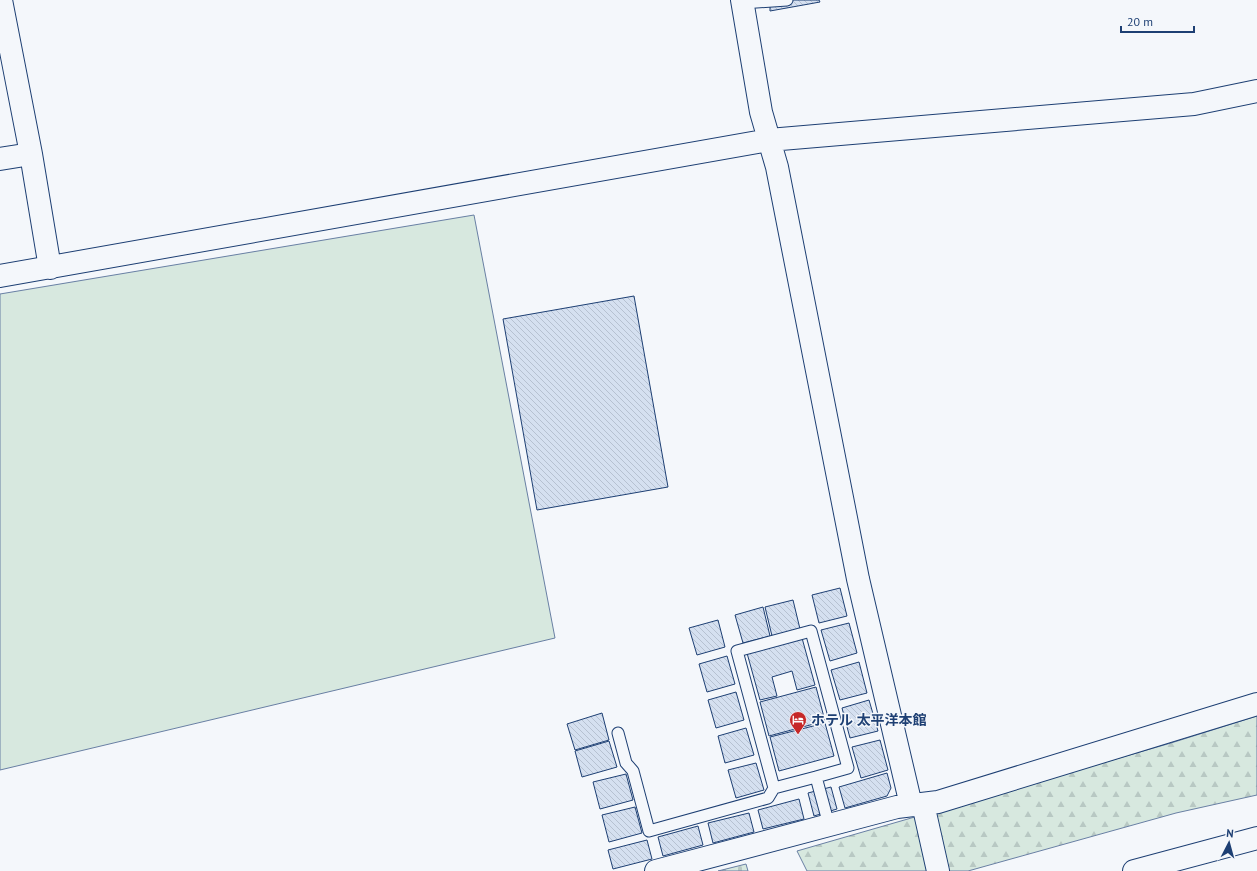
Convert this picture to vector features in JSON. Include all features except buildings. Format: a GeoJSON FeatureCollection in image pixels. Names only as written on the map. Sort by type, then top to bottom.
{"type":"FeatureCollection","features":[{"type":"Feature","properties":{"kind":"street"},"geometry":{"type":"LineString","coordinates":[[1,0],[5,46],[30,154],[50,268]]}},
{"type":"Feature","properties":{"kind":"street"},"geometry":{"type":"LineString","coordinates":[[742,2],[761,112],[779,175],[858,579],[917,805],[938,871]]}},
{"type":"Feature","properties":{"kind":"street"},"geometry":{"type":"LineString","coordinates":[[0,276],[769,140],[1194,104],[1257,91]]}},
{"type":"Feature","properties":{"kind":"street"},"geometry":{"type":"LineString","coordinates":[[0,159],[30,154]]}},
{"type":"Feature","properties":{"kind":"street"},"geometry":{"type":"LineString","coordinates":[[656,871],[897,807],[938,802],[1257,704]]}},
{"type":"Feature","properties":{"kind":"street"},"geometry":{"type":"LineString","coordinates":[[1134,871],[1257,838]]}},
{"type":"Feature","properties":{"kind":"lane"},"geometry":{"type":"LineString","coordinates":[[742,2],[786,0]]}},
{"type":"Feature","properties":{"kind":"lane"},"geometry":{"type":"LineString","coordinates":[[618,733],[626,763],[633,771],[649,831],[768,798],[774,788],[848,768],[811,631],[737,651],[774,788]]}},
{"type":"Feature","properties":{"kind":"lane"},"geometry":{"type":"LineString","coordinates":[[816,777],[829,825]]}},
{"type":"Feature","properties":{"kind":"green space"},"geometry":{"type":"Polygon","coordinates":[[[474,215],[555,638],[0,770],[0,294],[474,215]]]}},
{"type":"Feature","properties":{"kind":"green space"},"geometry":{"type":"Polygon","coordinates":[[[1257,716],[1257,795],[1176,813],[968,871],[807,871],[797,851],[1171,743],[1257,716]]]}},
{"type":"Feature","properties":{"kind":"green space"},"geometry":{"type":"Polygon","coordinates":[[[746,864],[748,871],[718,871],[746,864]]]}},
{"type":"Feature","properties":{"kind":"place","name":"ホテル 太平洋本館"},"geometry":{"type":"Point","coordinates":[798,735]}}]}
